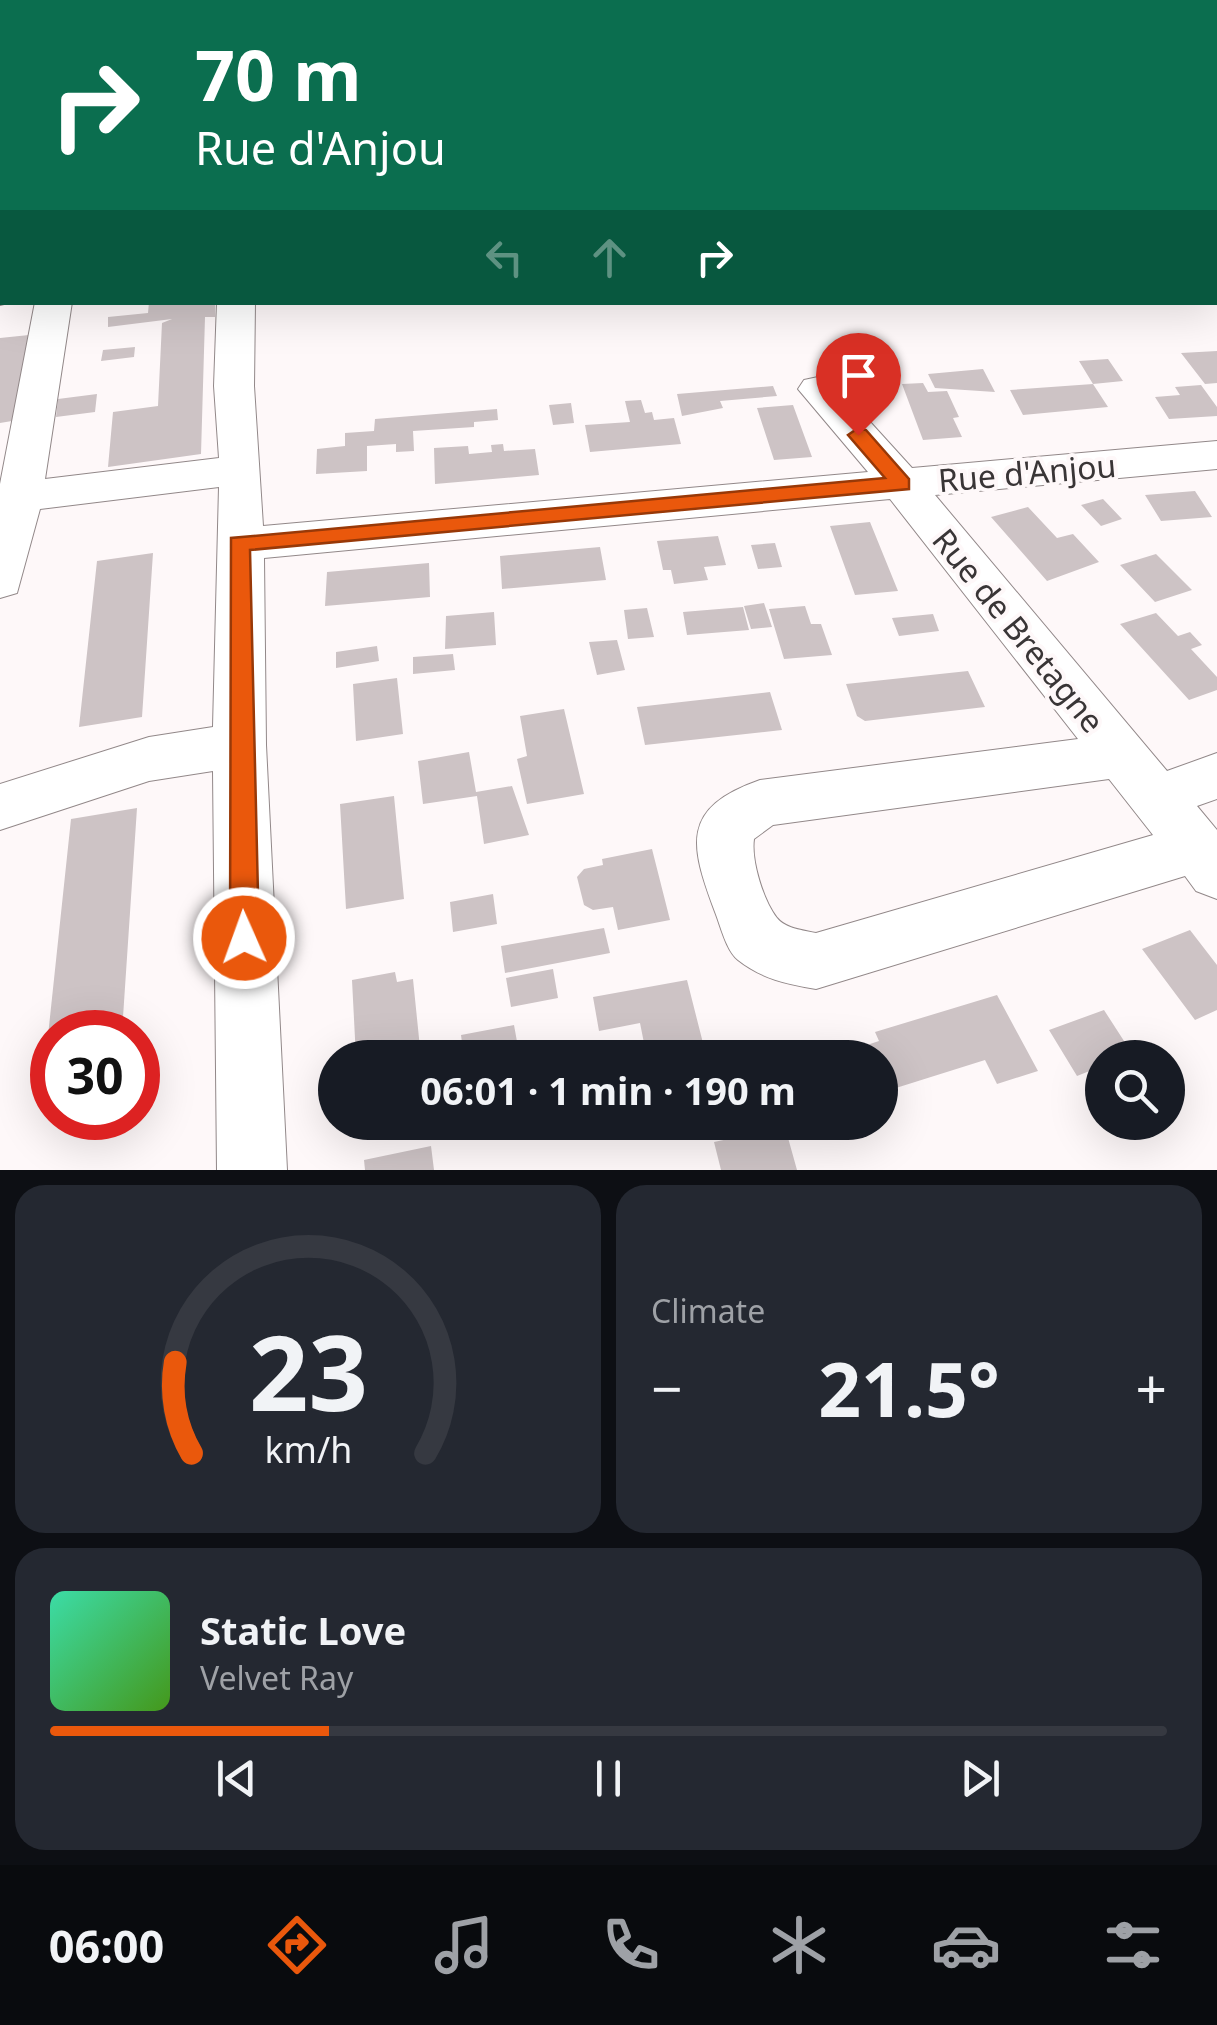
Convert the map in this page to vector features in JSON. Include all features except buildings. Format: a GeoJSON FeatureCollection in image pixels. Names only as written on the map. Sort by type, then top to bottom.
{"type":"FeatureCollection","features":[{"type":"Feature","properties":{"kind":"street"},"geometry":{"type":"LineString","coordinates":[[0,581],[10,499],[53,305]]}},
{"type":"Feature","properties":{"kind":"street"},"geometry":{"type":"LineString","coordinates":[[236,305],[234,386],[241,470],[238,745],[252,1170]]}},
{"type":"Feature","properties":{"kind":"street","name":"Rue de Bretagne"},"geometry":{"type":"LineString","coordinates":[[818,389],[902,484],[1206,861]]}},
{"type":"Feature","properties":{"kind":"street","name":"Rue d'Anjou"},"geometry":{"type":"LineString","coordinates":[[239,544],[1217,455]]}},
{"type":"Feature","properties":{"kind":"street"},"geometry":{"type":"LineString","coordinates":[[10,499],[241,470]]}},
{"type":"Feature","properties":{"kind":"street"},"geometry":{"type":"LineString","coordinates":[[0,808],[149,759],[238,745]]}},
{"type":"Feature","properties":{"kind":"street"},"geometry":{"type":"LineString","coordinates":[[1206,861],[816,961],[781,956],[755,937],[723,856],[727,826],[760,803],[1137,777],[1217,776]]}},
{"type":"Feature","properties":{"kind":"route"},"geometry":{"type":"LineString","coordinates":[[244,938],[238,745],[239,544],[902,484],[858,435]]}}]}
